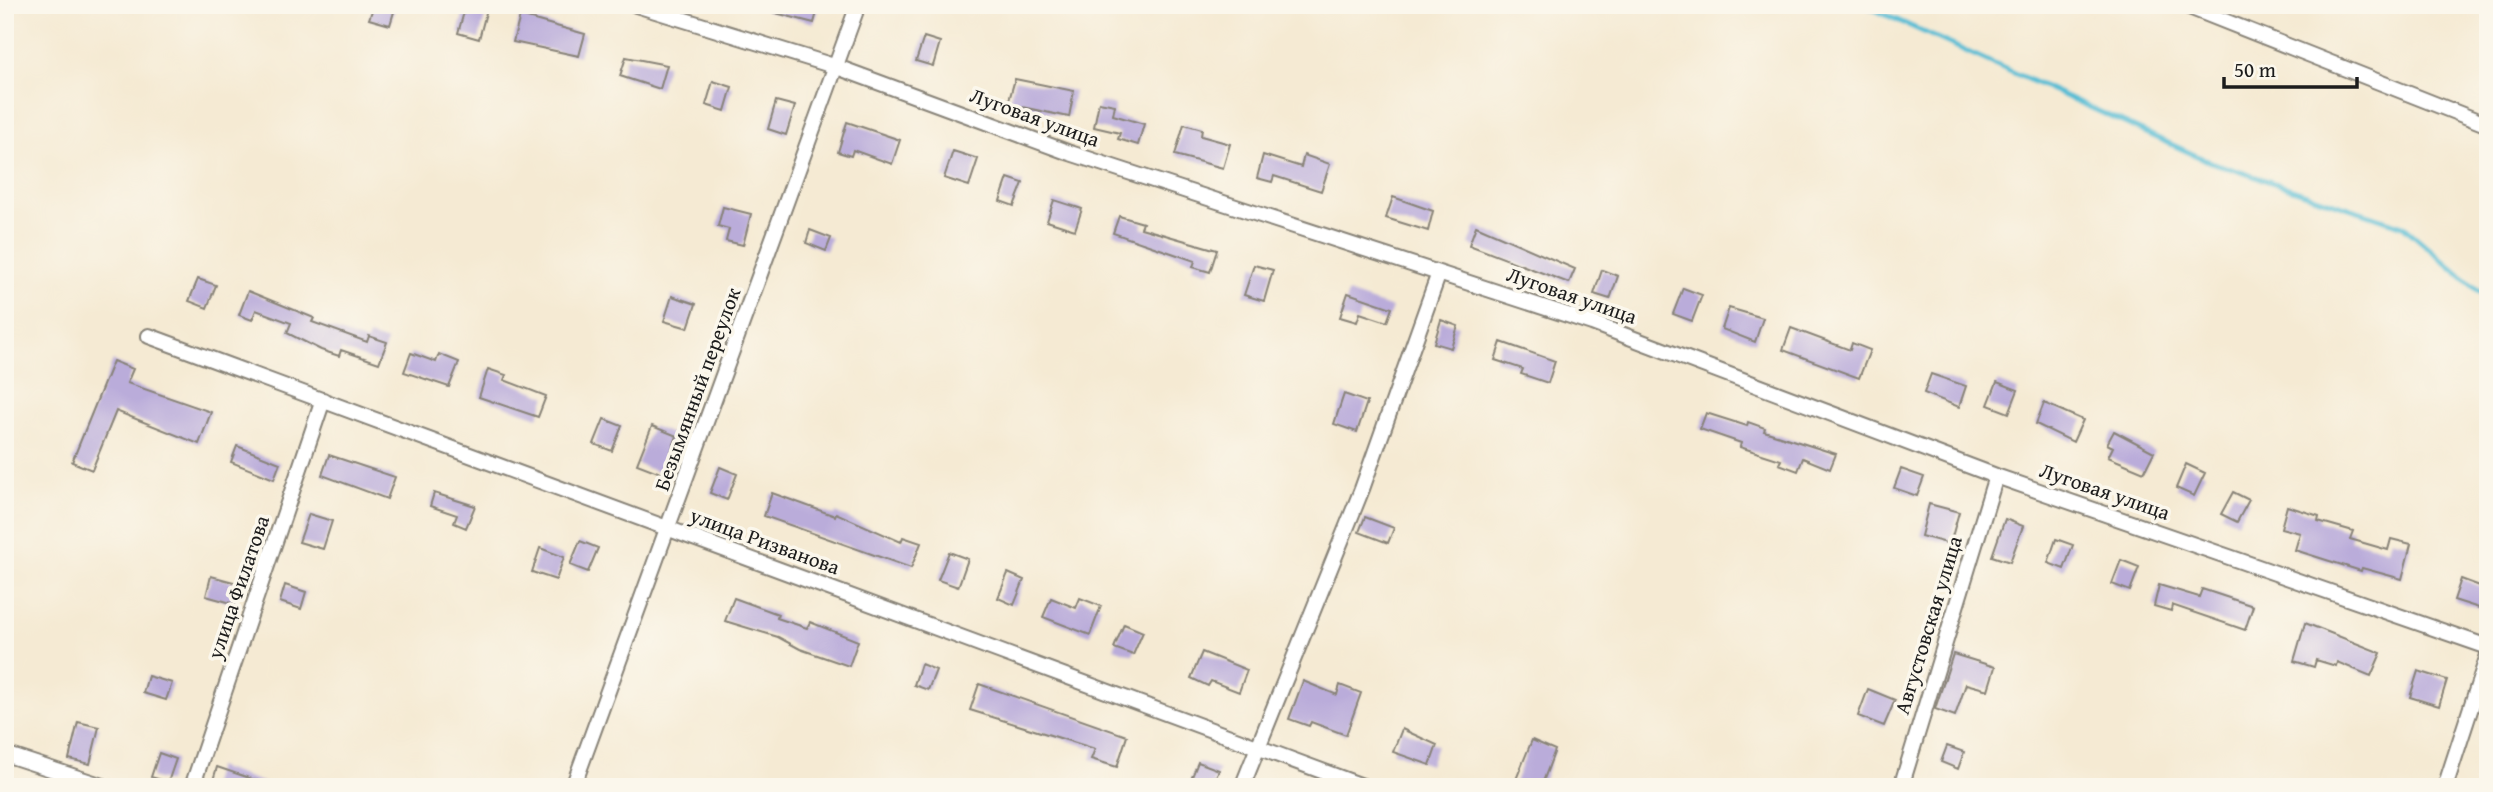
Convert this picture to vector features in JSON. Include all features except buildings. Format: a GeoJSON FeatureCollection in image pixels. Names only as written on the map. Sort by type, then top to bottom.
{"type":"FeatureCollection","features":[{"type":"Feature","properties":{"kind":"street","name":"Луговая улица"},"geometry":{"type":"LineString","coordinates":[[636,5],[837,67],[1067,152],[1592,323],[1996,476],[2488,647]]}},
{"type":"Feature","properties":{"kind":"street","name":"Безымянный переулок"},"geometry":{"type":"LineString","coordinates":[[573,787],[858,5]]}},
{"type":"Feature","properties":{"kind":"street"},"geometry":{"type":"LineString","coordinates":[[2184,5],[2488,125]]}},
{"type":"Feature","properties":{"kind":"street"},"geometry":{"type":"LineString","coordinates":[[1242,787],[1260,748],[1362,489],[1439,273]]}},
{"type":"Feature","properties":{"kind":"street","name":"улица Ризванова"},"geometry":{"type":"LineString","coordinates":[[149,336],[1365,787]]}},
{"type":"Feature","properties":{"kind":"street","name":"улица Филатова"},"geometry":{"type":"LineString","coordinates":[[192,787],[323,400]]}},
{"type":"Feature","properties":{"kind":"street","name":"Августовская улица"},"geometry":{"type":"LineString","coordinates":[[1901,787],[1996,476]]}},
{"type":"Feature","properties":{"kind":"street"},"geometry":{"type":"LineString","coordinates":[[2445,787],[2488,654]]}},
{"type":"Feature","properties":{"kind":"street"},"geometry":{"type":"LineString","coordinates":[[5,754],[106,787]]}},
{"type":"Feature","properties":{"kind":"waterway"},"geometry":{"type":"LineString","coordinates":[[1864,5],[2208,161],[2403,226],[2488,299]]}}]}
